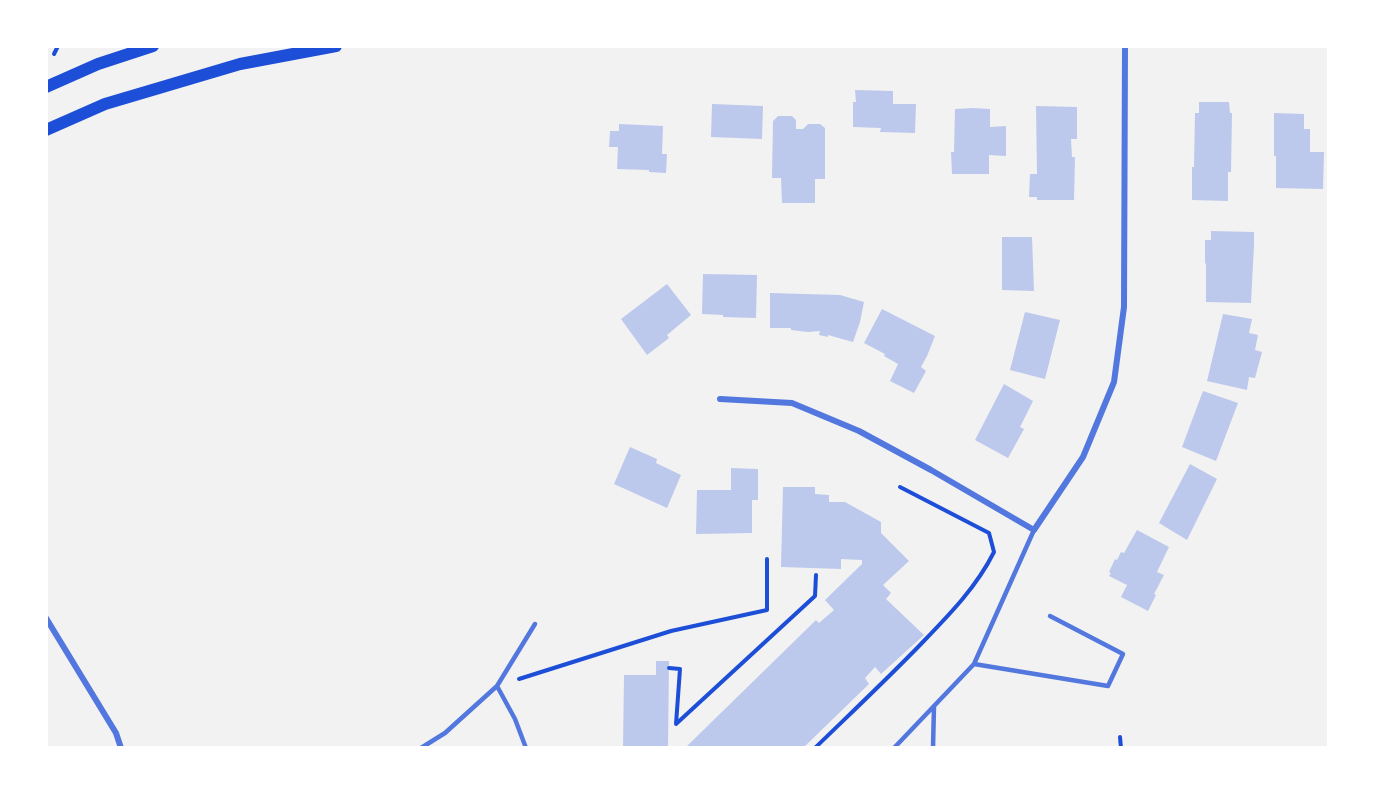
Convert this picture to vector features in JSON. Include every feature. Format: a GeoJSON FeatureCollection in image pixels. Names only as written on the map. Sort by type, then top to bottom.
{"type":"FeatureCollection","features":[{"type":"Feature","properties":{"kind":"main road"},"geometry":{"type":"LineString","coordinates":[[46,87],[98,64],[153,46]]}},
{"type":"Feature","properties":{"kind":"main road"},"geometry":{"type":"LineString","coordinates":[[46,130],[105,104],[240,64],[336,46]]}},
{"type":"Feature","properties":{"kind":"street"},"geometry":{"type":"LineString","coordinates":[[720,399],[792,403],[859,431],[1034,530],[1083,457],[1114,382],[1124,307],[1125,46]]}},
{"type":"Feature","properties":{"kind":"street"},"geometry":{"type":"LineString","coordinates":[[46,618],[116,733],[121,747]]}},
{"type":"Feature","properties":{"kind":"lane"},"geometry":{"type":"LineString","coordinates":[[894,747],[974,664],[1034,530]]}},
{"type":"Feature","properties":{"kind":"lane"},"geometry":{"type":"LineString","coordinates":[[974,664],[1108,686],[1123,654],[1050,616]]}},
{"type":"Feature","properties":{"kind":"lane"},"geometry":{"type":"LineString","coordinates":[[421,747],[445,733],[496,686],[535,624]]}},
{"type":"Feature","properties":{"kind":"lane"},"geometry":{"type":"LineString","coordinates":[[496,686],[515,719],[526,747]]}},
{"type":"Feature","properties":{"kind":"lane"},"geometry":{"type":"LineString","coordinates":[[933,747],[934,706]]}},
{"type":"Feature","properties":{"kind":"path"},"geometry":{"type":"LineString","coordinates":[[54,54],[58,46]]}},
{"type":"Feature","properties":{"kind":"path"},"geometry":{"type":"LineString","coordinates":[[815,747],[953,612],[985,571],[994,552],[989,533],[900,487]]}},
{"type":"Feature","properties":{"kind":"path"},"geometry":{"type":"LineString","coordinates":[[496,686],[671,632],[767,610],[767,559]]}},
{"type":"Feature","properties":{"kind":"path"},"geometry":{"type":"LineString","coordinates":[[669,668],[680,669],[676,724],[815,596],[816,575]]}},
{"type":"Feature","properties":{"kind":"path"},"geometry":{"type":"LineString","coordinates":[[1120,737],[1121,747]]}},
{"type":"Feature","properties":{"kind":"building"},"geometry":{"type":"Polygon","coordinates":[[[855,90],[893,91],[893,104],[916,104],[915,133],[880,132],[881,128],[853,127],[855,90]]]}},
{"type":"Feature","properties":{"kind":"building"},"geometry":{"type":"Polygon","coordinates":[[[1199,102],[1229,102],[1230,113],[1232,113],[1228,201],[1192,200],[1195,113],[1199,113],[1199,102]]]}},
{"type":"Feature","properties":{"kind":"building"},"geometry":{"type":"Polygon","coordinates":[[[712,104],[763,106],[762,139],[711,137],[712,104]]]}},
{"type":"Feature","properties":{"kind":"building"},"geometry":{"type":"Polygon","coordinates":[[[1036,106],[1077,107],[1077,139],[1071,139],[1072,157],[1075,157],[1074,200],[1037,200],[1037,197],[1029,197],[1030,174],[1037,174],[1036,106]]]}},
{"type":"Feature","properties":{"kind":"building"},"geometry":{"type":"Polygon","coordinates":[[[955,109],[990,109],[990,127],[1006,126],[1006,156],[989,155],[989,174],[952,174],[951,152],[954,152],[955,109]]]}},
{"type":"Feature","properties":{"kind":"building"},"geometry":{"type":"Polygon","coordinates":[[[1274,113],[1304,114],[1304,129],[1310,129],[1310,152],[1324,152],[1323,189],[1276,188],[1274,113]]]}},
{"type":"Feature","properties":{"kind":"building"},"geometry":{"type":"Polygon","coordinates":[[[778,116],[792,116],[796,120],[796,129],[803,129],[808,124],[820,124],[825,128],[825,179],[815,179],[815,203],[782,203],[781,178],[772,178],[773,121],[778,116]]]}},
{"type":"Feature","properties":{"kind":"building"},"geometry":{"type":"Polygon","coordinates":[[[619,124],[663,126],[662,154],[667,154],[666,173],[617,169],[618,147],[609,147],[610,131],[619,131],[619,124]]]}},
{"type":"Feature","properties":{"kind":"building"},"geometry":{"type":"Polygon","coordinates":[[[1211,231],[1254,232],[1251,303],[1206,302],[1205,240],[1211,240],[1211,231]]]}},
{"type":"Feature","properties":{"kind":"building"},"geometry":{"type":"Polygon","coordinates":[[[1002,237],[1032,237],[1034,291],[1002,290],[1002,237]]]}},
{"type":"Feature","properties":{"kind":"building"},"geometry":{"type":"Polygon","coordinates":[[[703,274],[757,275],[756,318],[702,314],[703,274]]]}},
{"type":"Feature","properties":{"kind":"building"},"geometry":{"type":"Polygon","coordinates":[[[667,284],[691,315],[667,335],[669,338],[647,355],[621,319],[667,284]]]}},
{"type":"Feature","properties":{"kind":"building"},"geometry":{"type":"Polygon","coordinates":[[[770,293],[840,295],[864,302],[853,342],[828,335],[828,337],[819,335],[820,331],[770,328],[770,293]]]}},
{"type":"Feature","properties":{"kind":"building"},"geometry":{"type":"Polygon","coordinates":[[[882,309],[935,336],[921,367],[926,371],[914,393],[890,381],[898,364],[864,343],[882,309]]]}},
{"type":"Feature","properties":{"kind":"building"},"geometry":{"type":"Polygon","coordinates":[[[1025,312],[1060,320],[1045,379],[1010,370],[1025,312]]]}},
{"type":"Feature","properties":{"kind":"building"},"geometry":{"type":"Polygon","coordinates":[[[1223,314],[1252,319],[1249,333],[1258,335],[1255,350],[1262,352],[1255,378],[1249,377],[1247,390],[1207,381],[1223,314]]]}},
{"type":"Feature","properties":{"kind":"building"},"geometry":{"type":"Polygon","coordinates":[[[1004,384],[1033,401],[1020,427],[1024,429],[1008,458],[975,440],[1004,384]]]}},
{"type":"Feature","properties":{"kind":"building"},"geometry":{"type":"Polygon","coordinates":[[[1203,391],[1238,403],[1216,461],[1182,447],[1203,391]]]}},
{"type":"Feature","properties":{"kind":"building"},"geometry":{"type":"Polygon","coordinates":[[[630,447],[657,459],[656,463],[681,475],[667,508],[614,484],[630,447]]]}},
{"type":"Feature","properties":{"kind":"building"},"geometry":{"type":"Polygon","coordinates":[[[1190,464],[1217,479],[1187,540],[1159,523],[1190,464]]]}},
{"type":"Feature","properties":{"kind":"building"},"geometry":{"type":"Polygon","coordinates":[[[731,468],[758,469],[758,500],[752,500],[752,533],[696,534],[697,490],[731,490],[731,468]]]}},
{"type":"Feature","properties":{"kind":"building"},"geometry":{"type":"Polygon","coordinates":[[[783,487],[815,487],[815,494],[829,495],[829,502],[845,502],[881,522],[881,533],[909,561],[883,585],[891,593],[886,599],[924,635],[881,674],[875,667],[865,678],[869,684],[803,748],[685,748],[816,620],[819,623],[834,610],[825,600],[862,564],[862,560],[841,559],[841,569],[781,567],[783,487]]]}},
{"type":"Feature","properties":{"kind":"building"},"geometry":{"type":"Polygon","coordinates":[[[1137,530],[1169,547],[1157,572],[1164,575],[1148,611],[1121,597],[1127,585],[1109,576],[1115,559],[1117,560],[1121,552],[1124,553],[1137,530]]]}},
{"type":"Feature","properties":{"kind":"building"},"geometry":{"type":"Polygon","coordinates":[[[656,661],[669,661],[668,748],[623,748],[624,675],[656,675],[656,661]]]}}]}
